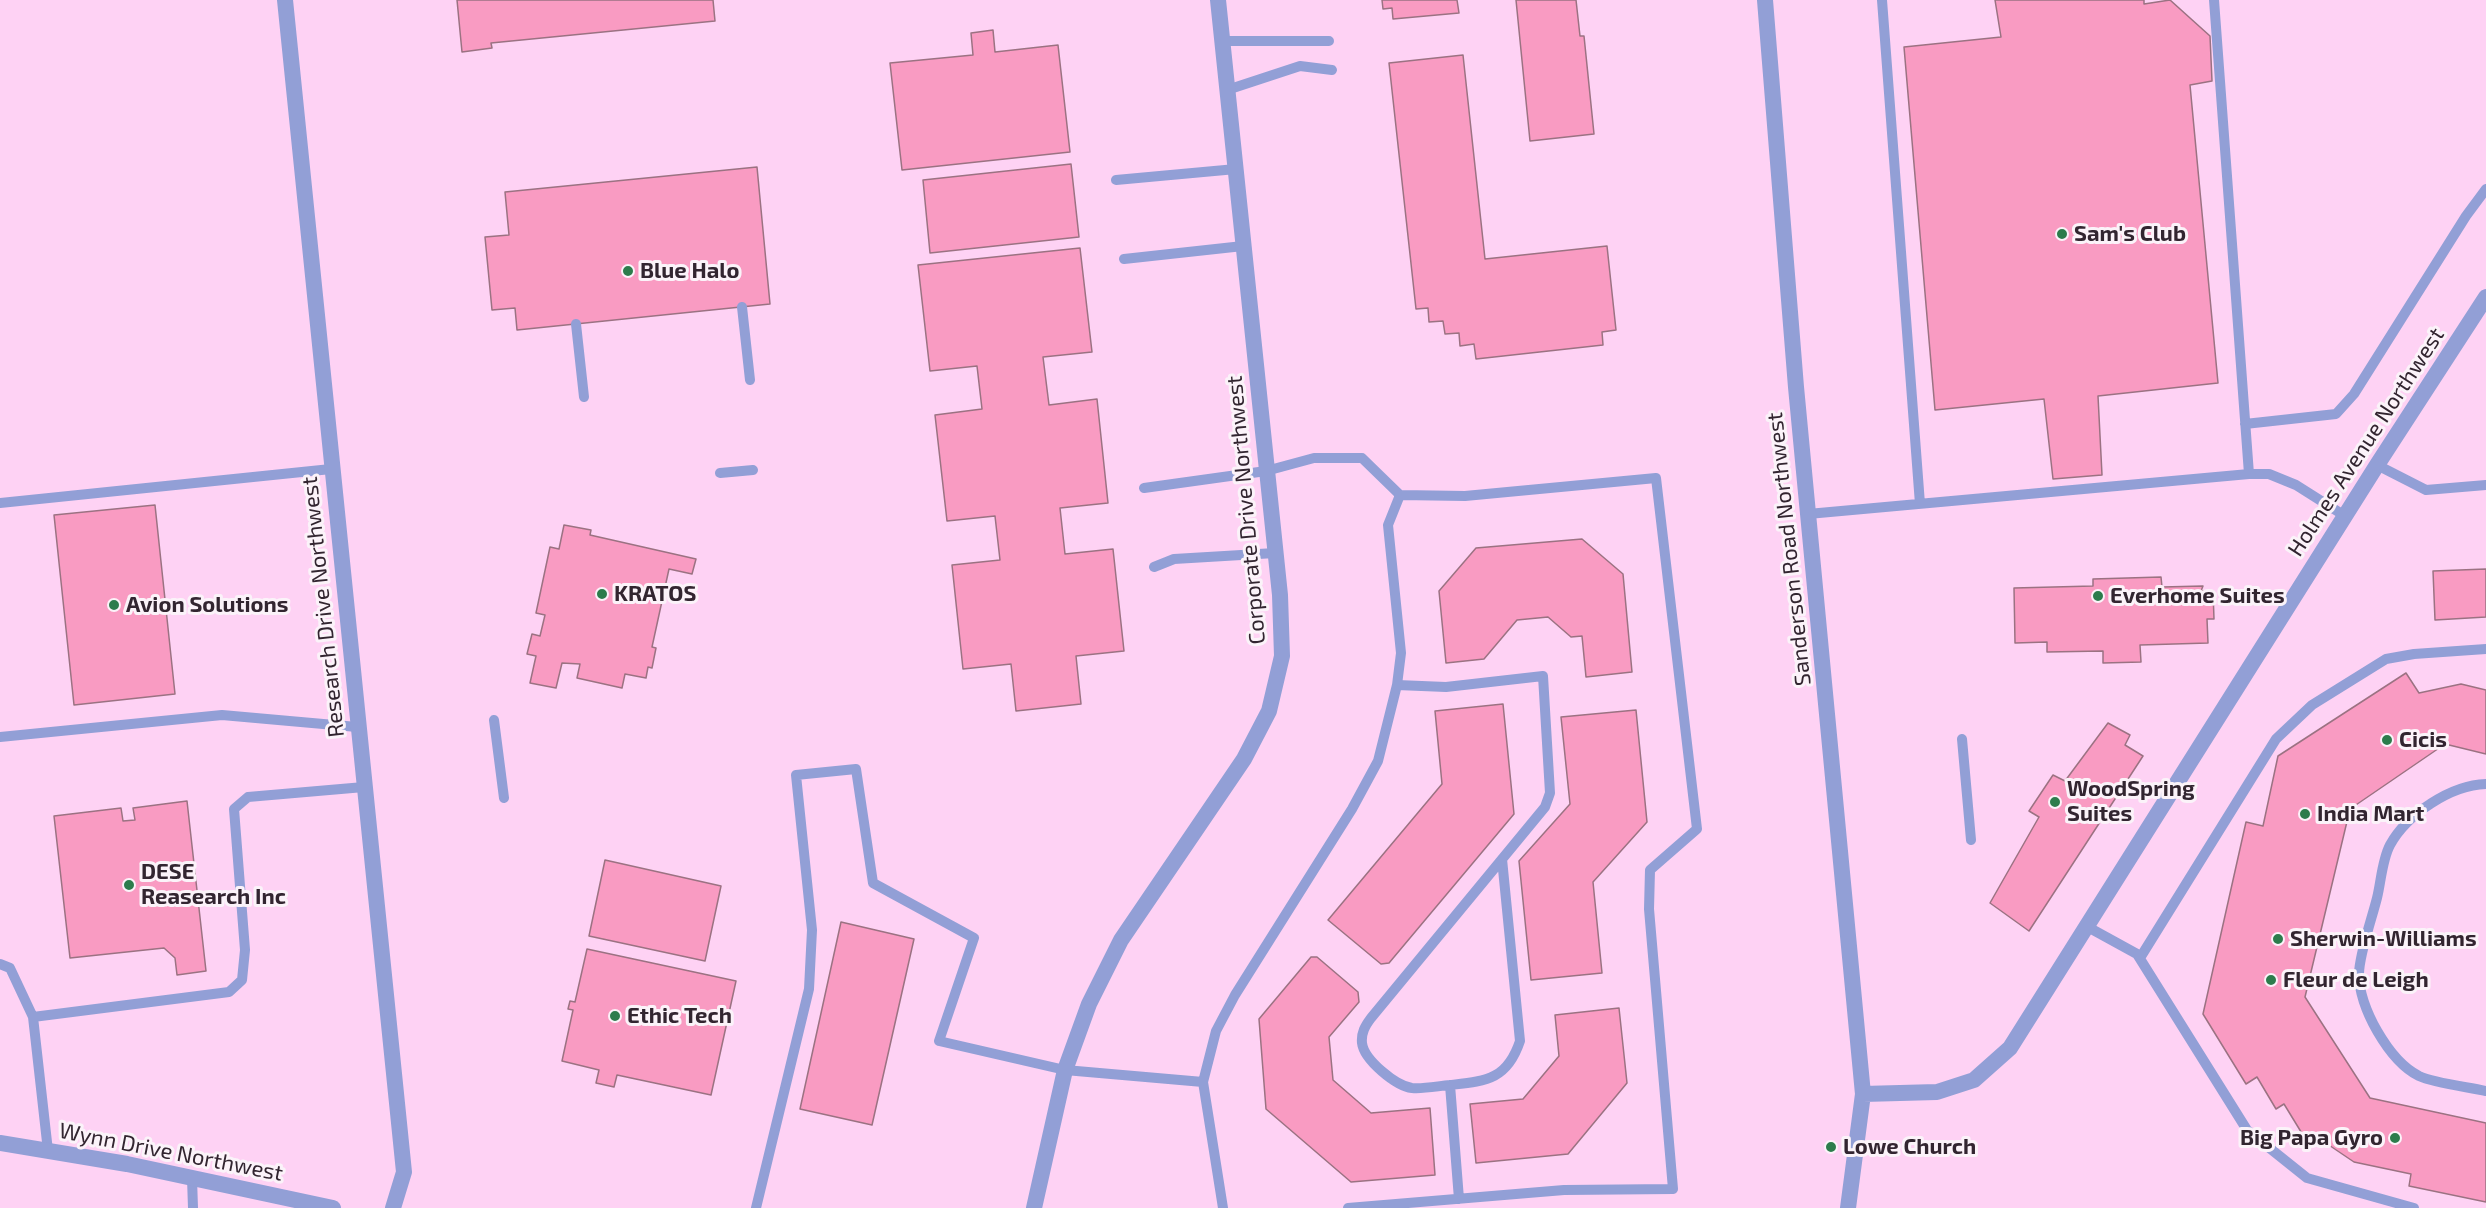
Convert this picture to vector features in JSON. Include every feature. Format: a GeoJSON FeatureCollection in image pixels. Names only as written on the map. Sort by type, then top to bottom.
{"type":"FeatureCollection","features":[{"type":"Feature","properties":{"kind":"street","name":"Research Drive Northwest"},"geometry":{"type":"LineString","coordinates":[[285,0],[357,727],[404,1172],[393,1208]]}},
{"type":"Feature","properties":{"kind":"street","name":"Corporate Drive Northwest"},"geometry":{"type":"LineString","coordinates":[[1034,1208],[1065,1070],[1089,1004],[1121,940],[1244,759],[1269,711],[1282,656],[1275,553],[1218,0]]}},
{"type":"Feature","properties":{"kind":"street","name":"Sanderson Road Northwest"},"geometry":{"type":"LineString","coordinates":[[1765,0],[1796,387],[1863,1094]]}},
{"type":"Feature","properties":{"kind":"street","name":"Holmes Avenue Northwest"},"geometry":{"type":"LineString","coordinates":[[1863,1094],[1937,1092],[1974,1080],[2010,1048],[2377,465],[2486,297]]}},
{"type":"Feature","properties":{"kind":"street"},"geometry":{"type":"LineString","coordinates":[[1848,1208],[1863,1094]]}},
{"type":"Feature","properties":{"kind":"street","name":"Wynn Drive Northwest"},"geometry":{"type":"LineString","coordinates":[[0,1143],[192,1178],[333,1208]]}},
{"type":"Feature","properties":{"kind":"lane"},"geometry":{"type":"LineString","coordinates":[[1882,0],[1920,504]]}},
{"type":"Feature","properties":{"kind":"lane"},"geometry":{"type":"LineString","coordinates":[[2214,0],[2249,474]]}},
{"type":"Feature","properties":{"kind":"lane"},"geometry":{"type":"LineString","coordinates":[[1222,41],[1329,41]]}},
{"type":"Feature","properties":{"kind":"lane"},"geometry":{"type":"LineString","coordinates":[[1227,90],[1300,66],[1332,70]]}},
{"type":"Feature","properties":{"kind":"lane"},"geometry":{"type":"LineString","coordinates":[[1116,180],[1236,170]]}},
{"type":"Feature","properties":{"kind":"lane"},"geometry":{"type":"LineString","coordinates":[[2245,424],[2336,414],[2354,394],[2461,224],[2486,189]]}},
{"type":"Feature","properties":{"kind":"lane"},"geometry":{"type":"LineString","coordinates":[[1124,259],[1243,246]]}},
{"type":"Feature","properties":{"kind":"lane"},"geometry":{"type":"LineString","coordinates":[[742,307],[750,380]]}},
{"type":"Feature","properties":{"kind":"lane"},"geometry":{"type":"LineString","coordinates":[[576,324],[584,397]]}},
{"type":"Feature","properties":{"kind":"lane"},"geometry":{"type":"LineString","coordinates":[[1144,488],[1266,471],[1314,458],[1362,458],[1400,495],[1465,496],[1656,478],[1697,829],[1650,870],[1649,909],[1673,1189],[1564,1190],[1348,1208]]}},
{"type":"Feature","properties":{"kind":"lane"},"geometry":{"type":"LineString","coordinates":[[2377,465],[2426,490],[2486,485]]}},
{"type":"Feature","properties":{"kind":"lane"},"geometry":{"type":"LineString","coordinates":[[0,503],[331,469]]}},
{"type":"Feature","properties":{"kind":"lane"},"geometry":{"type":"LineString","coordinates":[[720,474],[753,470]]}},
{"type":"Feature","properties":{"kind":"lane"},"geometry":{"type":"LineString","coordinates":[[1808,514],[2249,474],[2270,474],[2296,485],[2345,516]]}},
{"type":"Feature","properties":{"kind":"lane"},"geometry":{"type":"LineString","coordinates":[[1223,1208],[1203,1082],[1216,1031],[1235,995],[1352,809],[1378,761],[1397,685],[1401,653],[1388,525],[1400,495]]}},
{"type":"Feature","properties":{"kind":"lane"},"geometry":{"type":"LineString","coordinates":[[1154,567],[1174,559],[1275,553]]}},
{"type":"Feature","properties":{"kind":"lane"},"geometry":{"type":"LineString","coordinates":[[2140,958],[2276,739],[2312,705],[2386,659],[2414,654],[2486,649]]}},
{"type":"Feature","properties":{"kind":"lane"},"geometry":{"type":"LineString","coordinates":[[1397,685],[1446,687],[1543,676],[1550,793],[1545,807],[1371,1018],[1362,1032],[1362,1046],[1368,1059],[1390,1077],[1411,1088],[1487,1081],[1511,1061],[1520,1041],[1502,860]]}},
{"type":"Feature","properties":{"kind":"lane"},"geometry":{"type":"LineString","coordinates":[[0,737],[222,715],[357,727]]}},
{"type":"Feature","properties":{"kind":"lane"},"geometry":{"type":"LineString","coordinates":[[494,720],[504,798]]}},
{"type":"Feature","properties":{"kind":"lane"},"geometry":{"type":"LineString","coordinates":[[1962,739],[1971,840]]}},
{"type":"Feature","properties":{"kind":"lane"},"geometry":{"type":"LineString","coordinates":[[756,1208],[809,989],[812,930],[796,775],[856,769],[873,883],[975,938],[939,1041],[1065,1070],[1203,1082]]}},
{"type":"Feature","properties":{"kind":"lane"},"geometry":{"type":"LineString","coordinates":[[2486,784],[2472,784],[2454,790],[2409,820],[2389,846],[2359,973],[2364,1003],[2378,1032],[2397,1059],[2420,1076],[2486,1091]]}},
{"type":"Feature","properties":{"kind":"lane"},"geometry":{"type":"LineString","coordinates":[[33,1017],[229,992],[242,980],[245,950],[234,809],[248,797],[364,787]]}},
{"type":"Feature","properties":{"kind":"lane"},"geometry":{"type":"LineString","coordinates":[[2086,926],[2137,954],[2247,1130],[2307,1178],[2414,1208]]}},
{"type":"Feature","properties":{"kind":"lane"},"geometry":{"type":"LineString","coordinates":[[0,964],[10,968],[33,1017],[48,1151]]}},
{"type":"Feature","properties":{"kind":"lane"},"geometry":{"type":"LineString","coordinates":[[1450,1085],[1459,1199]]}},
{"type":"Feature","properties":{"kind":"lane"},"geometry":{"type":"LineString","coordinates":[[192,1178],[193,1208]]}},
{"type":"Feature","properties":{"kind":"shaded area"},"geometry":{"type":"Polygon","coordinates":[[[0,0],[2486,0],[2486,1208],[0,1208],[0,0]]]}},
{"type":"Feature","properties":{"kind":"building"},"geometry":{"type":"Polygon","coordinates":[[[457,0],[713,0],[715,21],[491,43],[492,48],[462,52],[457,0]]]}},
{"type":"Feature","properties":{"kind":"building"},"geometry":{"type":"Polygon","coordinates":[[[1382,0],[1457,0],[1459,13],[1393,19],[1392,8],[1383,9],[1382,0]]]}},
{"type":"Feature","properties":{"kind":"building"},"geometry":{"type":"Polygon","coordinates":[[[1516,0],[1576,0],[1580,36],[1584,36],[1594,134],[1530,141],[1516,0]]]}},
{"type":"Feature","properties":{"kind":"building","name":"Sam's Club"},"geometry":{"type":"Polygon","coordinates":[[[1995,0],[2144,0],[2144,4],[2170,0],[2210,36],[2212,81],[2190,85],[2218,383],[2098,396],[2102,475],[2053,479],[2044,399],[1935,410],[1904,47],[2001,37],[1995,0]]]}},
{"type":"Feature","properties":{"kind":"building"},"geometry":{"type":"Polygon","coordinates":[[[993,30],[995,52],[1058,45],[1070,152],[902,170],[890,63],[973,55],[971,33],[993,30]]]}},
{"type":"Feature","properties":{"kind":"building"},"geometry":{"type":"Polygon","coordinates":[[[1463,55],[1485,259],[1607,246],[1616,330],[1602,332],[1603,345],[1476,359],[1474,344],[1460,346],[1459,333],[1445,334],[1443,321],[1429,322],[1428,308],[1416,309],[1389,63],[1463,55]]]}},
{"type":"Feature","properties":{"kind":"building"},"geometry":{"type":"Polygon","coordinates":[[[1071,164],[1079,237],[930,253],[923,180],[1071,164]]]}},
{"type":"Feature","properties":{"kind":"building","name":"Blue Halo"},"geometry":{"type":"Polygon","coordinates":[[[757,167],[770,304],[517,330],[515,308],[492,310],[485,237],[509,235],[505,192],[757,167]]]}},
{"type":"Feature","properties":{"kind":"building"},"geometry":{"type":"Polygon","coordinates":[[[1080,248],[1092,352],[1043,357],[1049,405],[1097,399],[1108,503],[1060,508],[1065,554],[1113,549],[1124,651],[1076,656],[1081,704],[1016,711],[1011,664],[963,669],[952,565],[1000,560],[995,516],[947,521],[935,415],[982,409],[977,366],[930,371],[918,265],[1080,248]]]}},
{"type":"Feature","properties":{"kind":"building","name":"Avion Solutions"},"geometry":{"type":"Polygon","coordinates":[[[155,505],[175,694],[74,705],[54,515],[155,505]]]}},
{"type":"Feature","properties":{"kind":"building","name":"KRATOS"},"geometry":{"type":"Polygon","coordinates":[[[564,525],[591,530],[590,535],[696,559],[692,574],[669,569],[652,647],[656,648],[652,668],[648,667],[646,678],[625,674],[622,688],[577,678],[580,664],[562,663],[556,688],[530,683],[536,656],[527,654],[532,634],[540,636],[545,615],[536,613],[550,547],[559,549],[564,525]]]}},
{"type":"Feature","properties":{"kind":"building"},"geometry":{"type":"Polygon","coordinates":[[[1582,539],[1623,574],[1632,672],[1586,677],[1582,636],[1571,637],[1548,617],[1517,620],[1484,659],[1446,663],[1439,591],[1476,548],[1582,539]]]}},
{"type":"Feature","properties":{"kind":"building"},"geometry":{"type":"Polygon","coordinates":[[[2486,569],[2486,617],[2435,620],[2433,571],[2486,569]]]}},
{"type":"Feature","properties":{"kind":"building"},"geometry":{"type":"Polygon","coordinates":[[[2161,577],[2162,587],[2203,586],[2201,591],[2213,591],[2214,619],[2207,619],[2208,643],[2140,645],[2141,662],[2103,663],[2103,651],[2047,652],[2047,642],[2015,643],[2014,588],[2093,586],[2093,579],[2161,577]]]}},
{"type":"Feature","properties":{"kind":"building"},"geometry":{"type":"Polygon","coordinates":[[[2406,673],[2419,693],[2461,684],[2486,690],[2486,754],[2445,744],[2350,809],[2305,997],[2370,1098],[2486,1123],[2486,1202],[2409,1186],[2411,1174],[2354,1162],[2314,1135],[2306,1140],[2284,1104],[2276,1109],[2257,1077],[2246,1084],[2203,1014],[2246,822],[2263,826],[2278,756],[2406,673]]]}},
{"type":"Feature","properties":{"kind":"building"},"geometry":{"type":"Polygon","coordinates":[[[1503,704],[1514,814],[1389,963],[1381,964],[1328,920],[1442,784],[1435,711],[1503,704]]]}},
{"type":"Feature","properties":{"kind":"building"},"geometry":{"type":"Polygon","coordinates":[[[1636,710],[1647,822],[1593,882],[1602,973],[1531,980],[1519,861],[1570,804],[1561,717],[1636,710]]]}},
{"type":"Feature","properties":{"kind":"building"},"geometry":{"type":"Polygon","coordinates":[[[2108,723],[2130,735],[2125,745],[2143,756],[2029,931],[1990,903],[2039,817],[2029,811],[2053,775],[2065,781],[2108,723]]]}},
{"type":"Feature","properties":{"kind":"building","name":"DESE Reasearch Inc"},"geometry":{"type":"Polygon","coordinates":[[[187,801],[206,971],[177,975],[175,958],[164,948],[70,958],[54,816],[121,808],[123,821],[135,820],[133,808],[187,801]]]}},
{"type":"Feature","properties":{"kind":"building"},"geometry":{"type":"Polygon","coordinates":[[[605,860],[721,886],[705,961],[589,936],[605,860]]]}},
{"type":"Feature","properties":{"kind":"building"},"geometry":{"type":"Polygon","coordinates":[[[841,922],[914,939],[872,1125],[800,1109],[841,922]]]}},
{"type":"Feature","properties":{"kind":"building"},"geometry":{"type":"Polygon","coordinates":[[[587,949],[736,981],[711,1095],[617,1075],[614,1087],[596,1083],[599,1070],[562,1061],[573,1010],[568,1009],[570,1001],[575,1002],[587,949]]]}},
{"type":"Feature","properties":{"kind":"building"},"geometry":{"type":"Polygon","coordinates":[[[1311,957],[1317,957],[1358,992],[1359,1002],[1329,1037],[1333,1080],[1371,1113],[1430,1108],[1435,1175],[1351,1182],[1266,1109],[1259,1019],[1311,957]]]}},
{"type":"Feature","properties":{"kind":"building"},"geometry":{"type":"Polygon","coordinates":[[[1619,1008],[1627,1083],[1568,1154],[1476,1163],[1470,1104],[1523,1099],[1559,1056],[1555,1015],[1619,1008]]]}},
{"type":"Feature","properties":{"kind":"place","name":"Sam's Club"},"geometry":{"type":"Point","coordinates":[2062,234]}},
{"type":"Feature","properties":{"kind":"place","name":"Blue Halo"},"geometry":{"type":"Point","coordinates":[628,271]}},
{"type":"Feature","properties":{"kind":"place","name":"KRATOS"},"geometry":{"type":"Point","coordinates":[602,594]}},
{"type":"Feature","properties":{"kind":"place","name":"Everhome Suites"},"geometry":{"type":"Point","coordinates":[2098,596]}},
{"type":"Feature","properties":{"kind":"place","name":"Avion Solutions"},"geometry":{"type":"Point","coordinates":[114,605]}},
{"type":"Feature","properties":{"kind":"place","name":"Cicis"},"geometry":{"type":"Point","coordinates":[2387,740]}},
{"type":"Feature","properties":{"kind":"place","name":"WoodSpring Suites"},"geometry":{"type":"Point","coordinates":[2055,802]}},
{"type":"Feature","properties":{"kind":"place","name":"India Mart"},"geometry":{"type":"Point","coordinates":[2305,814]}},
{"type":"Feature","properties":{"kind":"place","name":"DESE Reasearch Inc"},"geometry":{"type":"Point","coordinates":[129,885]}},
{"type":"Feature","properties":{"kind":"place","name":"Sherwin-Williams"},"geometry":{"type":"Point","coordinates":[2278,939]}},
{"type":"Feature","properties":{"kind":"place","name":"Fleur de Leigh"},"geometry":{"type":"Point","coordinates":[2271,980]}},
{"type":"Feature","properties":{"kind":"place","name":"Ethic Tech"},"geometry":{"type":"Point","coordinates":[615,1016]}},
{"type":"Feature","properties":{"kind":"place","name":"Big Papa Gyro"},"geometry":{"type":"Point","coordinates":[2395,1138]}},
{"type":"Feature","properties":{"kind":"place","name":"Lowe Church"},"geometry":{"type":"Point","coordinates":[1831,1147]}}]}
